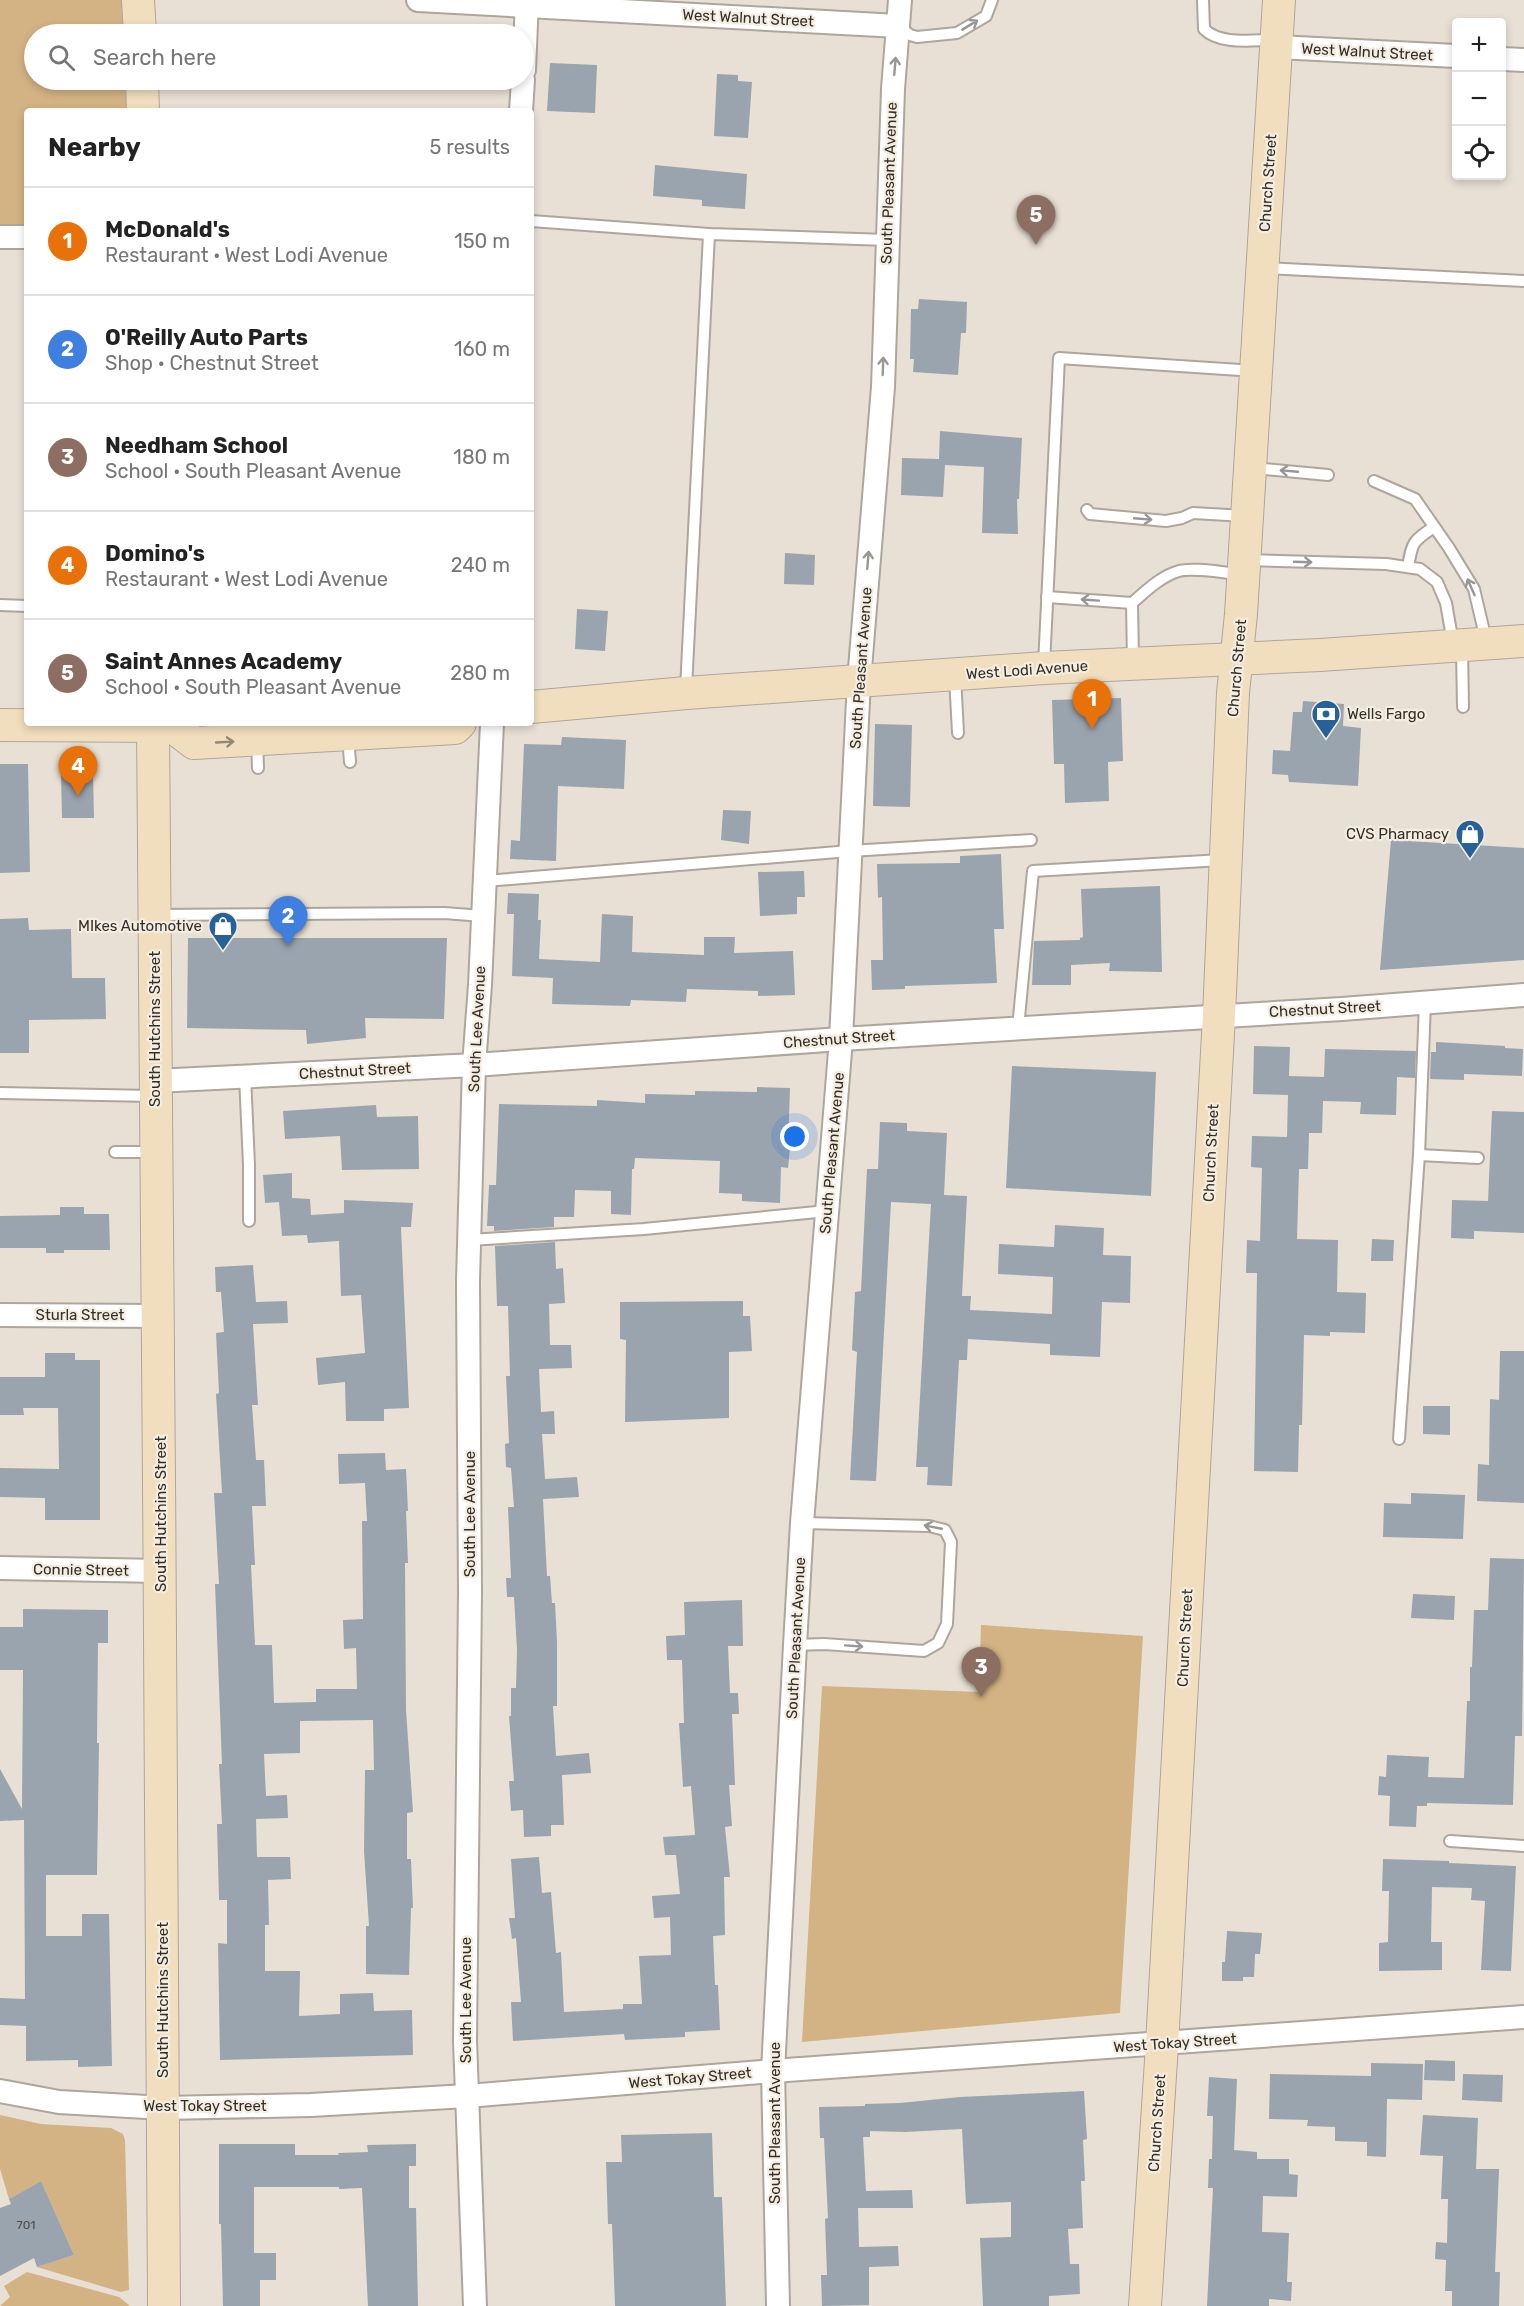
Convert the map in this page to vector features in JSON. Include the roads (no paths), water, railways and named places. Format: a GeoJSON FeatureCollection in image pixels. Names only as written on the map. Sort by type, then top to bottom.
{"type":"FeatureCollection","features":[{"type":"Feature","properties":{"kind":"main road"},"geometry":{"type":"LineString","coordinates":[[138,0],[139,24]]}},
{"type":"Feature","properties":{"kind":"main road","name":"Church Street"},"geometry":{"type":"LineString","coordinates":[[1145,2306],[1162,2044],[1219,1016],[1236,659],[1244,567],[1279,0]]}},
{"type":"Feature","properties":{"kind":"main road"},"geometry":{"type":"LineString","coordinates":[[142,90],[143,108]]}},
{"type":"Feature","properties":{"kind":"main road","name":"West Lodi Avenue"},"geometry":{"type":"LineString","coordinates":[[534,707],[686,693],[1044,668],[1524,641]]}},
{"type":"Feature","properties":{"kind":"main road"},"geometry":{"type":"LineString","coordinates":[[0,725],[24,725]]}},
{"type":"Feature","properties":{"kind":"main road","name":"South Hutchins Street"},"geometry":{"type":"LineString","coordinates":[[164,726],[154,915],[161,1571],[164,2306]]}},
{"type":"Feature","properties":{"kind":"main road"},"geometry":{"type":"LineString","coordinates":[[166,726],[194,743],[257,754],[349,749],[457,726]]}},
{"type":"Feature","properties":{"kind":"street","name":"West Walnut Street"},"geometry":{"type":"LineString","coordinates":[[418,0],[527,3],[898,26]]}},
{"type":"Feature","properties":{"kind":"street","name":"South Pleasant Avenue"},"geometry":{"type":"LineString","coordinates":[[778,2306],[773,2071],[795,1645],[802,1523],[841,1039],[858,681],[883,387],[892,89],[900,0]]}},
{"type":"Feature","properties":{"kind":"street"},"geometry":{"type":"LineString","coordinates":[[526,24],[527,3]]}},
{"type":"Feature","properties":{"kind":"street","name":"West Walnut Street"},"geometry":{"type":"LineString","coordinates":[[1277,44],[1452,56]]}},
{"type":"Feature","properties":{"kind":"street"},"geometry":{"type":"LineString","coordinates":[[1506,58],[1524,60]]}},
{"type":"Feature","properties":{"kind":"street"},"geometry":{"type":"LineString","coordinates":[[521,108],[522,90]]}},
{"type":"Feature","properties":{"kind":"street"},"geometry":{"type":"LineString","coordinates":[[0,237],[24,237]]}},
{"type":"Feature","properties":{"kind":"street","name":"South Lee Avenue"},"geometry":{"type":"LineString","coordinates":[[475,2306],[465,2041],[470,1593],[469,1240],[474,1065],[492,726]]}},
{"type":"Feature","properties":{"kind":"street","name":"Chestnut Street"},"geometry":{"type":"LineString","coordinates":[[155,1089],[245,1076],[474,1065],[1524,995]]}},
{"type":"Feature","properties":{"kind":"street","name":"Sturla Street"},"geometry":{"type":"LineString","coordinates":[[0,1315],[159,1316]]}},
{"type":"Feature","properties":{"kind":"street","name":"Connie Street"},"geometry":{"type":"LineString","coordinates":[[0,1568],[161,1571]]}},
{"type":"Feature","properties":{"kind":"street","name":"West Tokay Street"},"geometry":{"type":"LineString","coordinates":[[0,2091],[59,2102],[164,2108],[311,2105],[467,2096],[773,2071],[1524,2017]]}},
{"type":"Feature","properties":{"kind":"lane"},"geometry":{"type":"LineString","coordinates":[[898,26],[917,37],[957,33],[986,16],[992,0]]}},
{"type":"Feature","properties":{"kind":"lane"},"geometry":{"type":"LineString","coordinates":[[1203,0],[1204,29],[1211,36],[1277,44]]}},
{"type":"Feature","properties":{"kind":"lane"},"geometry":{"type":"LineString","coordinates":[[534,221],[709,234],[887,240]]}},
{"type":"Feature","properties":{"kind":"lane"},"geometry":{"type":"LineString","coordinates":[[686,693],[709,234]]}},
{"type":"Feature","properties":{"kind":"lane"},"geometry":{"type":"LineString","coordinates":[[1262,268],[1524,281]]}},
{"type":"Feature","properties":{"kind":"lane"},"geometry":{"type":"LineString","coordinates":[[1044,668],[1059,358],[1255,370]]}},
{"type":"Feature","properties":{"kind":"lane"},"geometry":{"type":"LineString","coordinates":[[1250,468],[1328,475]]}},
{"type":"Feature","properties":{"kind":"lane"},"geometry":{"type":"LineString","coordinates":[[1374,481],[1415,499],[1474,589],[1463,706]]}},
{"type":"Feature","properties":{"kind":"lane"},"geometry":{"type":"LineString","coordinates":[[1087,510],[1090,514],[1166,521],[1193,513],[1247,516]]}},
{"type":"Feature","properties":{"kind":"lane"},"geometry":{"type":"LineString","coordinates":[[1408,567],[1411,546],[1419,537],[1434,527]]}},
{"type":"Feature","properties":{"kind":"lane"},"geometry":{"type":"LineString","coordinates":[[1047,597],[1132,603],[1181,570],[1386,564],[1420,569],[1437,582],[1467,645]]}},
{"type":"Feature","properties":{"kind":"lane"},"geometry":{"type":"LineString","coordinates":[[1132,603],[1133,663]]}},
{"type":"Feature","properties":{"kind":"lane"},"geometry":{"type":"LineString","coordinates":[[0,605],[24,606]]}},
{"type":"Feature","properties":{"kind":"lane"},"geometry":{"type":"LineString","coordinates":[[954,674],[958,733]]}},
{"type":"Feature","properties":{"kind":"lane"},"geometry":{"type":"LineString","coordinates":[[485,881],[850,851],[1031,840]]}},
{"type":"Feature","properties":{"kind":"lane"},"geometry":{"type":"LineString","coordinates":[[1018,1028],[1033,871],[1152,862],[1226,860]]}},
{"type":"Feature","properties":{"kind":"lane"},"geometry":{"type":"LineString","coordinates":[[154,915],[444,913],[483,916]]}},
{"type":"Feature","properties":{"kind":"lane"},"geometry":{"type":"LineString","coordinates":[[1400,1439],[1419,1155],[1425,1003]]}},
{"type":"Feature","properties":{"kind":"lane"},"geometry":{"type":"LineString","coordinates":[[245,1076],[249,1221]]}},
{"type":"Feature","properties":{"kind":"lane"},"geometry":{"type":"LineString","coordinates":[[0,1093],[119,1094],[155,1089]]}},
{"type":"Feature","properties":{"kind":"lane"},"geometry":{"type":"LineString","coordinates":[[115,1152],[156,1152]]}},
{"type":"Feature","properties":{"kind":"lane"},"geometry":{"type":"LineString","coordinates":[[1419,1155],[1478,1158]]}},
{"type":"Feature","properties":{"kind":"lane"},"geometry":{"type":"LineString","coordinates":[[469,1240],[644,1229],[827,1211]]}},
{"type":"Feature","properties":{"kind":"lane"},"geometry":{"type":"LineString","coordinates":[[795,1645],[824,1644],[924,1651],[938,1643],[947,1624],[951,1542],[945,1530],[929,1526],[802,1523]]}},
{"type":"Feature","properties":{"kind":"lane"},"geometry":{"type":"LineString","coordinates":[[1450,1841],[1524,1846]]}},
{"type":"Feature","properties":{"kind":"place","name":"Saint Annes Academy"},"geometry":{"type":"Point","coordinates":[1036,245]}},
{"type":"Feature","properties":{"kind":"place","name":"McDonald's"},"geometry":{"type":"Point","coordinates":[1092,729]}},
{"type":"Feature","properties":{"kind":"place","name":"Wells Fargo"},"geometry":{"type":"Point","coordinates":[1326,740]}},
{"type":"Feature","properties":{"kind":"place","name":"Domino's"},"geometry":{"type":"Point","coordinates":[78,796]}},
{"type":"Feature","properties":{"kind":"place","name":"CVS Pharmacy"},"geometry":{"type":"Point","coordinates":[1470,860]}},
{"type":"Feature","properties":{"kind":"place","name":"O'Reilly Auto Parts"},"geometry":{"type":"Point","coordinates":[288,946]}},
{"type":"Feature","properties":{"kind":"place","name":"MIkes Automotive"},"geometry":{"type":"Point","coordinates":[223,952]}},
{"type":"Feature","properties":{"kind":"place","name":"Needham School"},"geometry":{"type":"Point","coordinates":[981,1697]}}]}
